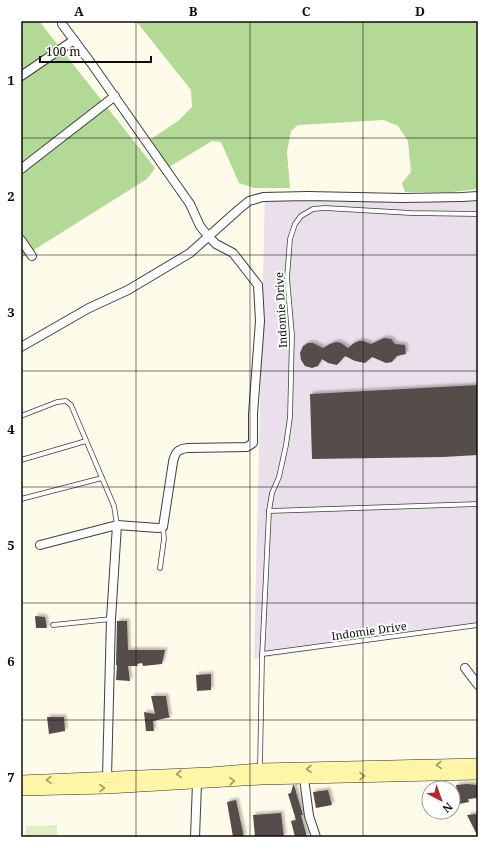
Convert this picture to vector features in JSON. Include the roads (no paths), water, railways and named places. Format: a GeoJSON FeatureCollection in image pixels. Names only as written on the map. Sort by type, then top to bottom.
{"type":"FeatureCollection","features":[{"type":"Feature","properties":{"kind":"main road"},"geometry":{"type":"LineString","coordinates":[[21,781],[210,773],[261,774],[478,764]]}},
{"type":"Feature","properties":{"kind":"main road"},"geometry":{"type":"LineString","coordinates":[[21,790],[197,783],[261,774],[304,778],[478,774]]}},
{"type":"Feature","properties":{"kind":"street"},"geometry":{"type":"LineString","coordinates":[[40,545],[117,525],[158,528],[163,527],[173,462],[176,452],[188,448],[247,447],[253,442],[253,414],[260,321],[258,285],[233,253],[216,244],[200,226],[190,204],[115,96],[62,24]]}},
{"type":"Feature","properties":{"kind":"street"},"geometry":{"type":"LineString","coordinates":[[21,76],[74,40]]}},
{"type":"Feature","properties":{"kind":"street"},"geometry":{"type":"LineString","coordinates":[[21,169],[115,96]]}},
{"type":"Feature","properties":{"kind":"street"},"geometry":{"type":"LineString","coordinates":[[21,347],[90,308],[128,290],[190,253],[249,201],[263,197],[315,196],[462,198],[478,196]]}},
{"type":"Feature","properties":{"kind":"street"},"geometry":{"type":"LineString","coordinates":[[21,240],[32,256]]}},
{"type":"Feature","properties":{"kind":"street"},"geometry":{"type":"LineString","coordinates":[[107,777],[110,619],[117,525]]}},
{"type":"Feature","properties":{"kind":"street"},"geometry":{"type":"LineString","coordinates":[[465,668],[478,685]]}},
{"type":"Feature","properties":{"kind":"street"},"geometry":{"type":"LineString","coordinates":[[304,778],[309,816],[316,837]]}},
{"type":"Feature","properties":{"kind":"street"},"geometry":{"type":"LineString","coordinates":[[195,837],[197,783]]}},
{"type":"Feature","properties":{"kind":"lane","name":"Indomie Drive"},"geometry":{"type":"LineString","coordinates":[[261,774],[262,654],[269,511],[272,493],[279,477],[290,417],[292,336],[287,278],[290,239],[295,224],[306,212],[313,209],[325,208],[478,214]]}},
{"type":"Feature","properties":{"kind":"lane"},"geometry":{"type":"LineString","coordinates":[[21,416],[66,400],[71,405],[114,506],[117,525]]}},
{"type":"Feature","properties":{"kind":"lane"},"geometry":{"type":"LineString","coordinates":[[21,460],[86,441]]}},
{"type":"Feature","properties":{"kind":"lane"},"geometry":{"type":"LineString","coordinates":[[21,499],[102,478]]}},
{"type":"Feature","properties":{"kind":"lane"},"geometry":{"type":"LineString","coordinates":[[269,511],[478,504]]}},
{"type":"Feature","properties":{"kind":"lane"},"geometry":{"type":"LineString","coordinates":[[160,568],[164,539],[163,527]]}},
{"type":"Feature","properties":{"kind":"lane"},"geometry":{"type":"LineString","coordinates":[[53,625],[110,619]]}},
{"type":"Feature","properties":{"kind":"lane","name":"Indomie Drive"},"geometry":{"type":"LineString","coordinates":[[262,654],[478,625]]}}]}
